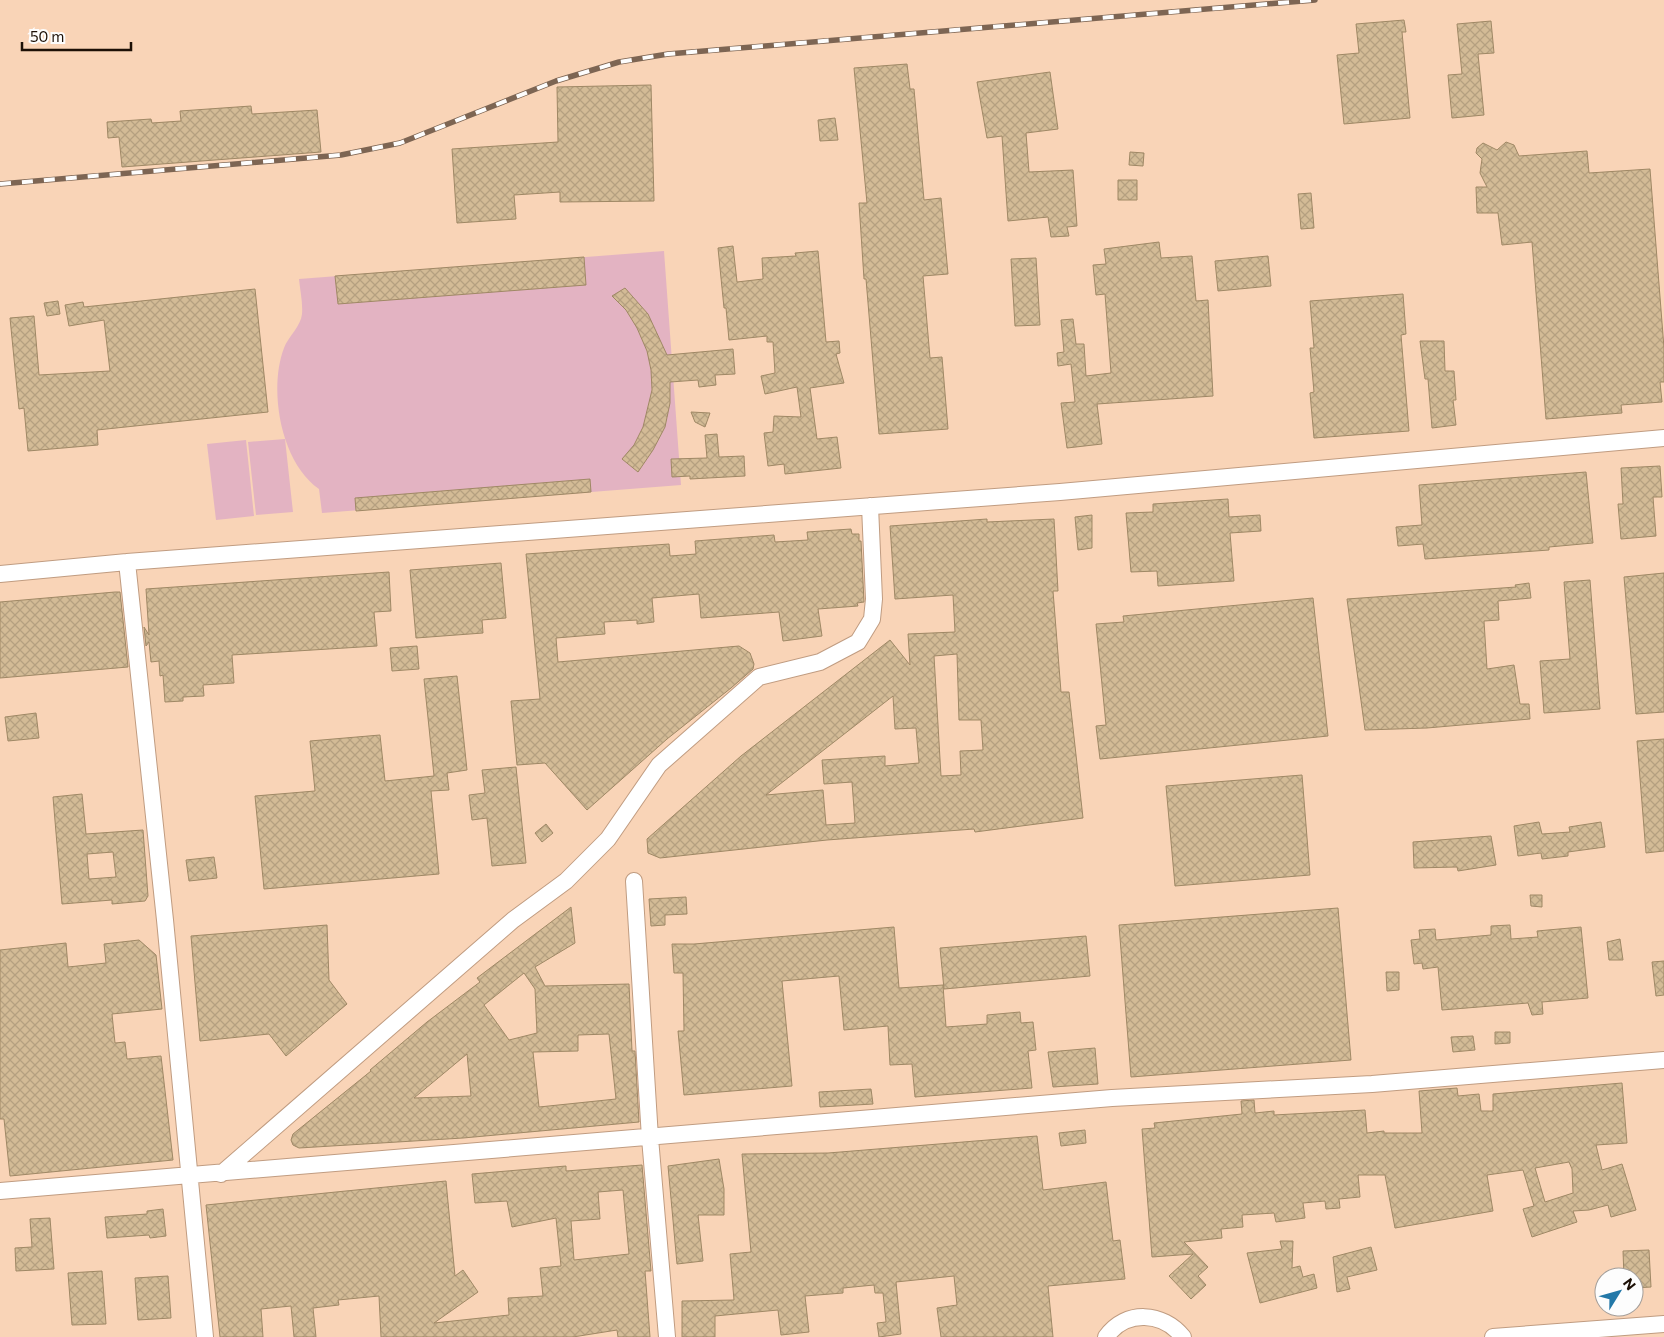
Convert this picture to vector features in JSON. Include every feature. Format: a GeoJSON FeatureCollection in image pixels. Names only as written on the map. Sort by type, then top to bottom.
{"type":"FeatureCollection","features":[{"type":"Feature","properties":{"kind":"street"},"geometry":{"type":"LineString","coordinates":[[0,574],[127,562],[1060,492],[1664,438]]}},
{"type":"Feature","properties":{"kind":"street"},"geometry":{"type":"LineString","coordinates":[[221,1174],[514,920],[566,881],[608,839],[659,765],[759,677],[820,662],[858,642],[872,619],[874,599],[870,506]]}},
{"type":"Feature","properties":{"kind":"street"},"geometry":{"type":"LineString","coordinates":[[127,562],[205,1337]]}},
{"type":"Feature","properties":{"kind":"street"},"geometry":{"type":"LineString","coordinates":[[634,881],[650,1138],[667,1337]]}},
{"type":"Feature","properties":{"kind":"street"},"geometry":{"type":"LineString","coordinates":[[0,1191],[1112,1098],[1372,1084],[1664,1060]]}},
{"type":"Feature","properties":{"kind":"street"},"geometry":{"type":"LineString","coordinates":[[1106,1337],[1122,1322],[1136,1317],[1149,1317],[1173,1326],[1184,1337]]}},
{"type":"Feature","properties":{"kind":"street"},"geometry":{"type":"LineString","coordinates":[[1494,1337],[1664,1324]]}},
{"type":"Feature","properties":{"kind":"shaded area"},"geometry":{"type":"Polygon","coordinates":[[[664,251],[681,485],[322,513],[319,489],[306,477],[295,462],[287,444],[278,404],[277,384],[279,365],[284,348],[299,323],[302,314],[299,279],[664,251]]]}},
{"type":"Feature","properties":{"kind":"shaded area"},"geometry":{"type":"Polygon","coordinates":[[[285,439],[293,512],[256,515],[248,442],[285,439]]]}},
{"type":"Feature","properties":{"kind":"shaded area"},"geometry":{"type":"Polygon","coordinates":[[[246,440],[254,516],[216,520],[207,444],[246,440]]]}},
{"type":"Feature","properties":{"kind":"building"},"geometry":{"type":"Polygon","coordinates":[[[1404,20],[1406,32],[1402,32],[1410,118],[1344,124],[1337,55],[1359,53],[1356,24],[1404,20]]]}},
{"type":"Feature","properties":{"kind":"building"},"geometry":{"type":"Polygon","coordinates":[[[1491,21],[1494,53],[1478,54],[1484,115],[1452,118],[1448,75],[1462,74],[1457,24],[1491,21]]]}},
{"type":"Feature","properties":{"kind":"building"},"geometry":{"type":"Polygon","coordinates":[[[907,64],[910,89],[914,89],[924,200],[941,198],[948,274],[923,276],[930,358],[942,357],[948,429],[879,434],[866,279],[864,279],[859,203],[867,203],[854,68],[907,64]]]}},
{"type":"Feature","properties":{"kind":"building"},"geometry":{"type":"Polygon","coordinates":[[[1050,72],[1058,129],[1026,133],[1029,172],[1073,170],[1077,226],[1067,227],[1069,236],[1051,237],[1048,217],[1008,221],[1002,136],[987,138],[977,82],[1050,72]]]}},
{"type":"Feature","properties":{"kind":"building"},"geometry":{"type":"Polygon","coordinates":[[[651,85],[654,201],[560,202],[560,192],[514,195],[516,219],[457,223],[452,149],[558,142],[557,87],[651,85]]]}},
{"type":"Feature","properties":{"kind":"building"},"geometry":{"type":"Polygon","coordinates":[[[251,106],[252,114],[317,110],[321,152],[122,167],[119,137],[108,138],[107,122],[151,119],[152,123],[181,121],[180,111],[251,106]]]}},
{"type":"Feature","properties":{"kind":"building"},"geometry":{"type":"Polygon","coordinates":[[[835,118],[838,140],[820,141],[818,120],[835,118]]]}},
{"type":"Feature","properties":{"kind":"building"},"geometry":{"type":"Polygon","coordinates":[[[1506,142],[1514,145],[1519,156],[1587,151],[1589,173],[1650,169],[1664,348],[1664,382],[1660,382],[1662,402],[1621,405],[1622,413],[1546,419],[1532,242],[1502,245],[1498,213],[1477,213],[1476,187],[1487,187],[1480,173],[1482,159],[1476,153],[1477,148],[1483,143],[1497,150],[1506,142]]]}},
{"type":"Feature","properties":{"kind":"building"},"geometry":{"type":"Polygon","coordinates":[[[1130,152],[1144,153],[1143,166],[1129,165],[1130,152]]]}},
{"type":"Feature","properties":{"kind":"building"},"geometry":{"type":"Polygon","coordinates":[[[1118,180],[1137,180],[1137,200],[1118,200],[1118,180]]]}},
{"type":"Feature","properties":{"kind":"building"},"geometry":{"type":"Polygon","coordinates":[[[1311,193],[1314,228],[1301,229],[1298,194],[1311,193]]]}},
{"type":"Feature","properties":{"kind":"building"},"geometry":{"type":"Polygon","coordinates":[[[1159,242],[1161,258],[1192,256],[1196,301],[1208,300],[1213,396],[1097,404],[1102,444],[1067,448],[1061,403],[1075,402],[1071,364],[1058,366],[1057,353],[1064,352],[1061,320],[1073,319],[1076,344],[1084,344],[1086,376],[1111,373],[1105,294],[1096,295],[1093,265],[1106,264],[1104,249],[1159,242]]]}},
{"type":"Feature","properties":{"kind":"building"},"geometry":{"type":"Polygon","coordinates":[[[733,246],[737,282],[763,279],[762,258],[796,256],[795,253],[818,251],[826,342],[839,341],[840,353],[836,354],[844,383],[810,388],[817,439],[837,437],[841,468],[785,474],[784,464],[768,466],[764,433],[773,432],[774,416],[801,417],[797,387],[765,394],[761,376],[775,373],[773,342],[767,342],[767,336],[729,340],[718,248],[733,246]]]}},
{"type":"Feature","properties":{"kind":"building"},"geometry":{"type":"Polygon","coordinates":[[[1268,256],[1271,286],[1218,291],[1215,261],[1268,256]]]}},
{"type":"Feature","properties":{"kind":"building"},"geometry":{"type":"Polygon","coordinates":[[[584,257],[586,285],[338,304],[335,276],[584,257]]]}},
{"type":"Feature","properties":{"kind":"building"},"geometry":{"type":"Polygon","coordinates":[[[1036,258],[1040,325],[1015,326],[1011,259],[1036,258]]]}},
{"type":"Feature","properties":{"kind":"building"},"geometry":{"type":"Polygon","coordinates":[[[625,288],[648,314],[667,355],[733,349],[735,374],[715,375],[716,385],[699,387],[698,380],[670,382],[670,403],[665,427],[653,450],[638,472],[622,459],[634,445],[643,427],[652,390],[651,370],[647,351],[637,328],[626,310],[612,296],[625,288]]]}},
{"type":"Feature","properties":{"kind":"building"},"geometry":{"type":"Polygon","coordinates":[[[255,289],[268,412],[97,430],[98,445],[28,451],[24,408],[19,409],[10,318],[34,316],[39,375],[110,371],[104,320],[69,326],[65,305],[83,302],[84,307],[255,289]]]}},
{"type":"Feature","properties":{"kind":"building"},"geometry":{"type":"Polygon","coordinates":[[[1403,294],[1406,334],[1401,335],[1409,431],[1314,438],[1310,393],[1314,392],[1310,348],[1314,348],[1310,301],[1403,294]]]}},
{"type":"Feature","properties":{"kind":"building"},"geometry":{"type":"Polygon","coordinates":[[[58,301],[60,314],[47,316],[44,303],[58,301]]]}},
{"type":"Feature","properties":{"kind":"building"},"geometry":{"type":"Polygon","coordinates":[[[1420,341],[1444,341],[1445,371],[1454,371],[1456,400],[1453,400],[1456,425],[1432,428],[1428,379],[1425,379],[1420,341]]]}},
{"type":"Feature","properties":{"kind":"building"},"geometry":{"type":"Polygon","coordinates":[[[691,412],[710,413],[705,427],[695,422],[691,412]]]}},
{"type":"Feature","properties":{"kind":"building"},"geometry":{"type":"Polygon","coordinates":[[[717,434],[719,457],[744,456],[745,476],[690,479],[690,476],[672,477],[671,459],[707,458],[705,435],[717,434]]]}},
{"type":"Feature","properties":{"kind":"building"},"geometry":{"type":"Polygon","coordinates":[[[1660,466],[1662,497],[1653,497],[1656,536],[1621,539],[1618,504],[1623,504],[1621,468],[1660,466]]]}},
{"type":"Feature","properties":{"kind":"building"},"geometry":{"type":"Polygon","coordinates":[[[1586,472],[1593,543],[1549,547],[1549,550],[1425,559],[1423,544],[1398,546],[1396,527],[1422,525],[1419,485],[1586,472]]]}},
{"type":"Feature","properties":{"kind":"building"},"geometry":{"type":"Polygon","coordinates":[[[590,479],[591,492],[356,511],[355,498],[590,479]]]}},
{"type":"Feature","properties":{"kind":"building"},"geometry":{"type":"Polygon","coordinates":[[[1228,499],[1229,517],[1260,515],[1261,531],[1230,533],[1234,581],[1158,586],[1157,571],[1131,572],[1126,513],[1153,512],[1153,504],[1228,499]]]}},
{"type":"Feature","properties":{"kind":"building"},"geometry":{"type":"Polygon","coordinates":[[[1092,515],[1092,548],[1078,550],[1075,517],[1092,515]]]}},
{"type":"Feature","properties":{"kind":"building"},"geometry":{"type":"Polygon","coordinates":[[[987,519],[987,522],[1054,519],[1058,591],[1053,591],[1061,692],[1069,692],[1083,818],[975,832],[974,829],[827,840],[660,858],[648,853],[647,839],[741,756],[890,640],[910,665],[908,634],[955,632],[953,595],[895,599],[890,526],[987,519]],[[957,654],[934,656],[941,776],[961,775],[960,751],[983,750],[981,720],[959,720],[957,654]],[[893,696],[766,795],[823,790],[826,825],[855,823],[852,782],[824,784],[822,760],[885,756],[885,766],[919,763],[916,728],[895,729],[893,696]]]}},
{"type":"Feature","properties":{"kind":"building"},"geometry":{"type":"Polygon","coordinates":[[[851,529],[852,534],[859,534],[859,541],[861,541],[864,602],[857,603],[858,606],[818,609],[822,636],[783,641],[779,612],[701,618],[699,594],[652,598],[654,622],[637,624],[637,620],[604,622],[605,634],[556,638],[558,662],[739,646],[750,653],[754,664],[753,669],[667,739],[587,810],[545,763],[517,765],[511,701],[540,699],[526,554],[669,544],[670,556],[696,554],[695,541],[774,535],[775,542],[808,540],[807,532],[851,529]]]}},
{"type":"Feature","properties":{"kind":"building"},"geometry":{"type":"Polygon","coordinates":[[[501,563],[506,618],[482,620],[483,633],[416,638],[410,570],[501,563]]]}},
{"type":"Feature","properties":{"kind":"building"},"geometry":{"type":"Polygon","coordinates":[[[389,572],[391,611],[374,612],[377,646],[232,655],[234,683],[203,685],[204,696],[183,697],[183,701],[165,702],[163,675],[160,676],[159,661],[151,662],[149,642],[146,646],[144,627],[149,635],[146,589],[389,572]]]}},
{"type":"Feature","properties":{"kind":"building"},"geometry":{"type":"Polygon","coordinates":[[[1664,573],[1664,712],[1636,714],[1624,577],[1664,573]]]}},
{"type":"Feature","properties":{"kind":"building"},"geometry":{"type":"Polygon","coordinates":[[[1590,580],[1600,709],[1544,713],[1540,661],[1570,659],[1564,582],[1590,580]]]}},
{"type":"Feature","properties":{"kind":"building"},"geometry":{"type":"Polygon","coordinates":[[[1529,583],[1531,598],[1498,601],[1499,620],[1484,621],[1487,669],[1514,665],[1520,704],[1529,704],[1530,719],[1427,728],[1365,730],[1347,599],[1516,587],[1515,585],[1529,583]]]}},
{"type":"Feature","properties":{"kind":"building"},"geometry":{"type":"Polygon","coordinates":[[[120,592],[128,667],[0,678],[0,602],[120,592]]]}},
{"type":"Feature","properties":{"kind":"building"},"geometry":{"type":"Polygon","coordinates":[[[1313,598],[1328,736],[1100,759],[1096,726],[1106,725],[1096,624],[1124,622],[1123,616],[1313,598]]]}},
{"type":"Feature","properties":{"kind":"building"},"geometry":{"type":"Polygon","coordinates":[[[417,646],[419,669],[392,671],[390,648],[417,646]]]}},
{"type":"Feature","properties":{"kind":"building"},"geometry":{"type":"Polygon","coordinates":[[[457,676],[467,770],[447,773],[449,790],[431,791],[439,874],[264,889],[255,796],[315,791],[310,741],[380,735],[385,781],[434,776],[424,679],[457,676]]]}},
{"type":"Feature","properties":{"kind":"building"},"geometry":{"type":"Polygon","coordinates":[[[36,713],[39,738],[8,741],[5,717],[36,713]]]}},
{"type":"Feature","properties":{"kind":"building"},"geometry":{"type":"Polygon","coordinates":[[[1664,739],[1664,851],[1646,853],[1637,741],[1664,739]]]}},
{"type":"Feature","properties":{"kind":"building"},"geometry":{"type":"Polygon","coordinates":[[[516,767],[526,863],[492,866],[487,818],[472,820],[469,795],[485,793],[482,770],[516,767]]]}},
{"type":"Feature","properties":{"kind":"building"},"geometry":{"type":"Polygon","coordinates":[[[1302,775],[1310,875],[1175,886],[1166,786],[1302,775]]]}},
{"type":"Feature","properties":{"kind":"building"},"geometry":{"type":"Polygon","coordinates":[[[82,794],[86,834],[143,830],[148,896],[145,901],[112,904],[112,900],[62,904],[53,797],[82,794]],[[113,852],[87,854],[89,879],[116,877],[113,852]]]}},
{"type":"Feature","properties":{"kind":"building"},"geometry":{"type":"Polygon","coordinates":[[[1539,822],[1542,834],[1570,832],[1569,827],[1601,822],[1605,847],[1568,852],[1568,856],[1542,859],[1541,853],[1518,856],[1514,826],[1539,822]]]}},
{"type":"Feature","properties":{"kind":"building"},"geometry":{"type":"Polygon","coordinates":[[[546,824],[553,833],[542,842],[535,833],[546,824]]]}},
{"type":"Feature","properties":{"kind":"building"},"geometry":{"type":"Polygon","coordinates":[[[1491,836],[1496,865],[1458,871],[1457,867],[1414,868],[1413,842],[1491,836]]]}},
{"type":"Feature","properties":{"kind":"building"},"geometry":{"type":"Polygon","coordinates":[[[214,857],[217,878],[189,881],[186,860],[214,857]]]}},
{"type":"Feature","properties":{"kind":"building"},"geometry":{"type":"Polygon","coordinates":[[[1530,895],[1542,895],[1542,907],[1531,906],[1530,895]]]}},
{"type":"Feature","properties":{"kind":"building"},"geometry":{"type":"Polygon","coordinates":[[[686,897],[687,914],[665,915],[665,925],[651,926],[649,899],[686,897]]]}},
{"type":"Feature","properties":{"kind":"building"},"geometry":{"type":"Polygon","coordinates":[[[571,907],[575,943],[535,967],[545,986],[629,984],[632,1051],[635,1051],[639,1122],[463,1138],[299,1148],[293,1145],[291,1140],[293,1134],[371,1071],[427,1022],[480,982],[477,978],[571,907]],[[524,973],[484,1005],[509,1040],[537,1033],[535,989],[524,973]],[[609,1034],[578,1035],[578,1051],[533,1052],[539,1107],[616,1099],[609,1034]],[[467,1054],[414,1098],[471,1096],[467,1054]]]}},
{"type":"Feature","properties":{"kind":"building"},"geometry":{"type":"Polygon","coordinates":[[[1338,908],[1351,1060],[1131,1077],[1119,925],[1338,908]]]}},
{"type":"Feature","properties":{"kind":"building"},"geometry":{"type":"Polygon","coordinates":[[[327,925],[329,980],[347,1004],[286,1056],[269,1034],[200,1041],[191,936],[327,925]]]}},
{"type":"Feature","properties":{"kind":"building"},"geometry":{"type":"Polygon","coordinates":[[[1510,925],[1511,939],[1538,937],[1537,931],[1581,927],[1588,998],[1542,1002],[1543,1014],[1532,1015],[1528,1003],[1442,1010],[1438,967],[1423,969],[1422,963],[1414,964],[1411,940],[1420,939],[1419,930],[1435,929],[1436,940],[1491,935],[1491,926],[1510,925]]]}},
{"type":"Feature","properties":{"kind":"building"},"geometry":{"type":"Polygon","coordinates":[[[894,927],[899,988],[943,985],[946,1027],[987,1024],[987,1015],[1020,1012],[1021,1023],[1033,1022],[1036,1050],[1028,1051],[1032,1088],[915,1097],[912,1064],[890,1065],[888,1026],[844,1030],[839,976],[782,981],[792,1086],[684,1095],[678,1031],[684,1031],[683,973],[674,973],[672,944],[694,944],[894,927]]]}},
{"type":"Feature","properties":{"kind":"building"},"geometry":{"type":"Polygon","coordinates":[[[1086,936],[1090,976],[944,989],[940,948],[1086,936]]]}},
{"type":"Feature","properties":{"kind":"building"},"geometry":{"type":"Polygon","coordinates":[[[1620,939],[1623,960],[1609,960],[1607,942],[1620,939]]]}},
{"type":"Feature","properties":{"kind":"building"},"geometry":{"type":"Polygon","coordinates":[[[139,940],[156,955],[162,1009],[112,1014],[115,1043],[125,1042],[127,1059],[161,1056],[173,1160],[10,1176],[4,1119],[0,1119],[0,950],[66,943],[68,967],[106,963],[104,944],[139,940]]]}},
{"type":"Feature","properties":{"kind":"building"},"geometry":{"type":"Polygon","coordinates":[[[1664,961],[1664,995],[1656,996],[1652,962],[1664,961]]]}},
{"type":"Feature","properties":{"kind":"building"},"geometry":{"type":"Polygon","coordinates":[[[1386,972],[1399,972],[1399,990],[1387,991],[1386,972]]]}},
{"type":"Feature","properties":{"kind":"building"},"geometry":{"type":"Polygon","coordinates":[[[1495,1032],[1510,1032],[1510,1043],[1495,1044],[1495,1032]]]}},
{"type":"Feature","properties":{"kind":"building"},"geometry":{"type":"Polygon","coordinates":[[[1473,1036],[1475,1050],[1453,1052],[1451,1037],[1473,1036]]]}},
{"type":"Feature","properties":{"kind":"building"},"geometry":{"type":"Polygon","coordinates":[[[1095,1048],[1098,1084],[1053,1087],[1048,1052],[1095,1048]]]}},
{"type":"Feature","properties":{"kind":"building"},"geometry":{"type":"Polygon","coordinates":[[[1622,1083],[1627,1143],[1596,1145],[1602,1170],[1622,1164],[1636,1210],[1611,1217],[1608,1205],[1589,1210],[1573,1211],[1577,1222],[1532,1237],[1523,1209],[1534,1206],[1523,1170],[1487,1175],[1493,1211],[1395,1228],[1385,1175],[1358,1175],[1360,1197],[1339,1199],[1340,1208],[1326,1209],[1325,1201],[1303,1203],[1305,1218],[1276,1222],[1274,1213],[1242,1215],[1243,1227],[1221,1229],[1222,1238],[1184,1242],[1208,1267],[1198,1276],[1206,1285],[1191,1299],[1169,1276],[1193,1254],[1152,1257],[1142,1129],[1155,1128],[1154,1123],[1242,1114],[1241,1101],[1254,1100],[1255,1113],[1274,1111],[1274,1115],[1365,1110],[1367,1133],[1384,1131],[1384,1133],[1422,1133],[1419,1091],[1457,1088],[1458,1096],[1479,1094],[1481,1111],[1493,1111],[1493,1094],[1622,1083]],[[1569,1162],[1535,1168],[1545,1202],[1573,1193],[1572,1169],[1569,1162]]]}},
{"type":"Feature","properties":{"kind":"building"},"geometry":{"type":"Polygon","coordinates":[[[871,1089],[873,1104],[820,1107],[819,1092],[871,1089]]]}},
{"type":"Feature","properties":{"kind":"building"},"geometry":{"type":"Polygon","coordinates":[[[1085,1130],[1086,1143],[1061,1146],[1059,1133],[1085,1130]]]}},
{"type":"Feature","properties":{"kind":"building"},"geometry":{"type":"Polygon","coordinates":[[[1037,1136],[1043,1190],[1106,1182],[1113,1241],[1120,1240],[1125,1279],[1048,1286],[1053,1337],[941,1337],[937,1308],[957,1305],[954,1276],[896,1282],[901,1334],[879,1337],[877,1323],[886,1322],[883,1293],[875,1293],[874,1285],[843,1288],[843,1293],[805,1296],[809,1332],[781,1335],[778,1310],[715,1316],[715,1337],[682,1337],[682,1301],[734,1300],[730,1254],[751,1252],[742,1154],[828,1153],[1037,1136]]]}},
{"type":"Feature","properties":{"kind":"building"},"geometry":{"type":"Polygon","coordinates":[[[719,1159],[724,1189],[724,1215],[698,1215],[703,1261],[677,1264],[668,1166],[719,1159]]]}},
{"type":"Feature","properties":{"kind":"building"},"geometry":{"type":"Polygon","coordinates":[[[642,1165],[651,1271],[645,1271],[650,1337],[618,1337],[617,1330],[573,1337],[381,1337],[379,1296],[338,1300],[339,1305],[313,1308],[316,1337],[294,1337],[291,1306],[261,1309],[263,1337],[220,1337],[206,1205],[446,1181],[455,1276],[463,1270],[478,1292],[434,1323],[509,1315],[508,1298],[543,1296],[540,1268],[561,1266],[556,1218],[512,1227],[507,1201],[475,1203],[472,1174],[566,1166],[566,1171],[642,1165]],[[623,1190],[598,1192],[600,1219],[571,1221],[574,1260],[629,1254],[623,1190]]]}},
{"type":"Feature","properties":{"kind":"building"},"geometry":{"type":"Polygon","coordinates":[[[163,1209],[166,1236],[150,1238],[149,1235],[107,1238],[105,1217],[147,1214],[147,1211],[163,1209]]]}},
{"type":"Feature","properties":{"kind":"building"},"geometry":{"type":"Polygon","coordinates":[[[50,1218],[54,1269],[16,1271],[15,1248],[32,1247],[30,1219],[50,1218]]]}},
{"type":"Feature","properties":{"kind":"building"},"geometry":{"type":"Polygon","coordinates":[[[1280,1241],[1293,1241],[1292,1268],[1300,1266],[1303,1277],[1314,1274],[1317,1288],[1260,1303],[1247,1253],[1282,1249],[1280,1241]]]}},
{"type":"Feature","properties":{"kind":"building"},"geometry":{"type":"Polygon","coordinates":[[[1371,1247],[1377,1270],[1347,1277],[1350,1289],[1337,1292],[1333,1257],[1371,1247]]]}},
{"type":"Feature","properties":{"kind":"building"},"geometry":{"type":"Polygon","coordinates":[[[1649,1250],[1651,1287],[1644,1287],[1644,1267],[1624,1267],[1623,1251],[1649,1250]]]}},
{"type":"Feature","properties":{"kind":"building"},"geometry":{"type":"Polygon","coordinates":[[[102,1271],[106,1324],[72,1325],[68,1273],[102,1271]]]}},
{"type":"Feature","properties":{"kind":"building"},"geometry":{"type":"Polygon","coordinates":[[[168,1276],[171,1318],[138,1320],[135,1278],[168,1276]]]}},
{"type":"Feature","properties":{"kind":"railway"},"geometry":{"type":"LineString","coordinates":[[0,184],[341,155],[400,143],[556,81],[619,62],[668,54],[1315,0]]}}]}
